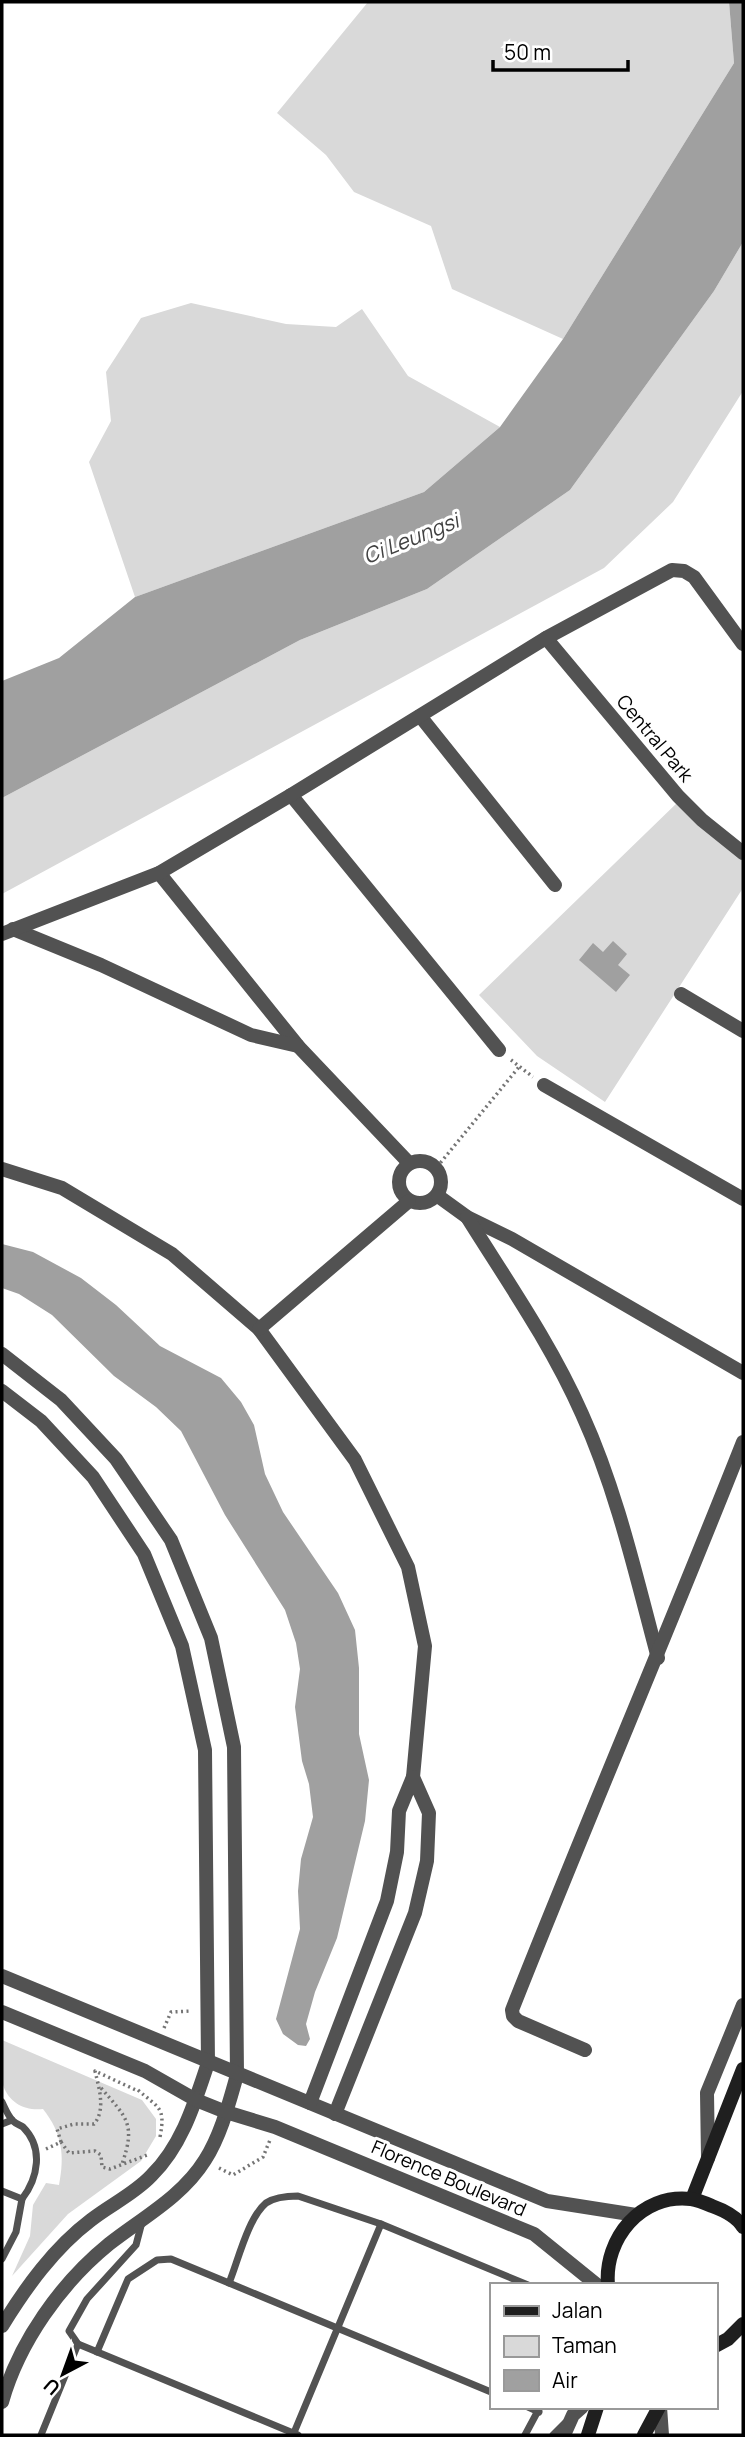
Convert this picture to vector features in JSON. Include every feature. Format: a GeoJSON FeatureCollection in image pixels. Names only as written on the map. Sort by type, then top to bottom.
{"type":"FeatureCollection","features":[{"type":"Feature","properties":{"kind":"street"},"geometry":{"type":"LineString","coordinates":[[7,932],[159,873],[546,638],[672,570],[684,571],[694,577],[743,644]]}},
{"type":"Feature","properties":{"kind":"street","name":"Central Park"},"geometry":{"type":"LineString","coordinates":[[546,638],[678,796],[702,820],[743,853]]}},
{"type":"Feature","properties":{"kind":"street"},"geometry":{"type":"LineString","coordinates":[[420,716],[555,885]]}},
{"type":"Feature","properties":{"kind":"street"},"geometry":{"type":"LineString","coordinates":[[291,795],[499,1050]]}},
{"type":"Feature","properties":{"kind":"street"},"geometry":{"type":"LineString","coordinates":[[159,873],[298,1046],[409,1163]]}},
{"type":"Feature","properties":{"kind":"street"},"geometry":{"type":"LineString","coordinates":[[7,932],[101,965],[251,1035],[298,1046]]}},
{"type":"Feature","properties":{"kind":"street"},"geometry":{"type":"LineString","coordinates":[[681,993],[743,1031]]}},
{"type":"Feature","properties":{"kind":"street"},"geometry":{"type":"LineString","coordinates":[[544,1085],[743,1199]]}},
{"type":"Feature","properties":{"kind":"street"},"geometry":{"type":"LineString","coordinates":[[424,1160],[437,1167],[443,1182],[438,1196],[424,1204],[410,1201],[400,1190],[399,1174],[409,1163],[424,1160]]}},
{"type":"Feature","properties":{"kind":"street"},"geometry":{"type":"LineString","coordinates":[[2,1168],[62,1188],[172,1254],[259,1328],[355,1460],[408,1567],[425,1646],[413,1777],[399,1811],[397,1852],[387,1901],[310,2104]]}},
{"type":"Feature","properties":{"kind":"street"},"geometry":{"type":"LineString","coordinates":[[438,1196],[467,1217],[512,1239],[743,1373]]}},
{"type":"Feature","properties":{"kind":"street"},"geometry":{"type":"LineString","coordinates":[[259,1328],[410,1201]]}},
{"type":"Feature","properties":{"kind":"street"},"geometry":{"type":"LineString","coordinates":[[467,1217],[537,1328],[583,1416],[624,1533],[658,1658]]}},
{"type":"Feature","properties":{"kind":"street"},"geometry":{"type":"LineString","coordinates":[[2,1354],[61,1400],[116,1459],[171,1540],[211,1638],[234,1746],[237,2075],[226,2112],[205,2160],[173,2197],[108,2245],[79,2272],[52,2305],[25,2346],[2,2402]]}},
{"type":"Feature","properties":{"kind":"street"},"geometry":{"type":"LineString","coordinates":[[2,1391],[41,1422],[93,1477],[144,1554],[182,1646],[205,1750],[208,2010],[208,2063],[196,2100],[175,2146],[151,2177],[89,2221],[57,2252],[27,2286],[2,2326]]}},
{"type":"Feature","properties":{"kind":"street"},"geometry":{"type":"LineString","coordinates":[[585,2050],[518,2021],[512,2010],[582,1833],[658,1658],[743,1442]]}},
{"type":"Feature","properties":{"kind":"street"},"geometry":{"type":"LineString","coordinates":[[335,2113],[415,1913],[427,1861],[429,1813],[413,1777]]}},
{"type":"Feature","properties":{"kind":"street","name":"Florence Boulevard"},"geometry":{"type":"LineString","coordinates":[[2,1976],[547,2202],[636,2215]]}},
{"type":"Feature","properties":{"kind":"street"},"geometry":{"type":"LineString","coordinates":[[708,2158],[707,2093],[743,2005]]}},
{"type":"Feature","properties":{"kind":"street","name":"Florence Boulevard"},"geometry":{"type":"LineString","coordinates":[[2,2012],[145,2071],[196,2100],[275,2127],[534,2234],[595,2283]]}},
{"type":"Feature","properties":{"kind":"street"},"geometry":{"type":"LineString","coordinates":[[692,2199],[743,2069]]}},
{"type":"Feature","properties":{"kind":"street"},"geometry":{"type":"LineString","coordinates":[[608,2283],[611,2250],[621,2231],[636,2215],[656,2204],[692,2199],[718,2208],[742,2222]]}},
{"type":"Feature","properties":{"kind":"street"},"geometry":{"type":"LineString","coordinates":[[717,2345],[743,2325]]}},
{"type":"Feature","properties":{"kind":"street"},"geometry":{"type":"LineString","coordinates":[[588,2435],[596,2409]]}},
{"type":"Feature","properties":{"kind":"street"},"geometry":{"type":"LineString","coordinates":[[644,2435],[658,2409]]}},
{"type":"Feature","properties":{"kind":"street"},"geometry":{"type":"LineString","coordinates":[[659,2409],[662,2435]]}},
{"type":"Feature","properties":{"kind":"street"},"geometry":{"type":"LineString","coordinates":[[564,2435],[578,2411]]}},
{"type":"Feature","properties":{"kind":"lane"},"geometry":{"type":"LineString","coordinates":[[2,2102],[12,2120],[24,2128],[36,2153],[37,2170],[32,2186],[22,2199],[16,2232],[2,2259]]}},
{"type":"Feature","properties":{"kind":"lane"},"geometry":{"type":"LineString","coordinates":[[2,2124],[12,2120]]}},
{"type":"Feature","properties":{"kind":"lane"},"geometry":{"type":"LineString","coordinates":[[2,2191],[22,2199]]}},
{"type":"Feature","properties":{"kind":"lane"},"geometry":{"type":"LineString","coordinates":[[229,2283],[254,2217],[267,2202],[298,2196],[381,2224],[523,2283]]}},
{"type":"Feature","properties":{"kind":"lane"},"geometry":{"type":"LineString","coordinates":[[142,2220],[136,2245],[87,2299],[72,2324],[69,2331],[78,2344],[295,2435],[381,2224]]}},
{"type":"Feature","properties":{"kind":"lane"},"geometry":{"type":"LineString","coordinates":[[97,2352],[128,2279],[157,2260],[172,2259],[490,2392]]}},
{"type":"Feature","properties":{"kind":"lane"},"geometry":{"type":"LineString","coordinates":[[41,2435],[78,2344]]}},
{"type":"Feature","properties":{"kind":"lane"},"geometry":{"type":"LineString","coordinates":[[525,2435],[539,2409]]}},
{"type":"Feature","properties":{"kind":"lane"},"geometry":{"type":"LineString","coordinates":[[553,2435],[578,2411]]}},
{"type":"Feature","properties":{"kind":"path"},"geometry":{"type":"LineString","coordinates":[[499,1050],[544,1085]]}},
{"type":"Feature","properties":{"kind":"path"},"geometry":{"type":"LineString","coordinates":[[437,1167],[519,1068]]}},
{"type":"Feature","properties":{"kind":"path"},"geometry":{"type":"LineString","coordinates":[[158,2041],[171,2012],[208,2010]]}},
{"type":"Feature","properties":{"kind":"path"},"geometry":{"type":"LineString","coordinates":[[95,2071],[156,2102],[162,2113],[160,2137],[150,2153],[110,2169],[102,2166],[101,2155],[95,2151],[69,2152],[61,2142],[57,2129],[80,2123],[94,2124],[97,2121],[100,2115],[99,2087],[95,2071]]}},
{"type":"Feature","properties":{"kind":"path"},"geometry":{"type":"LineString","coordinates":[[138,2091],[145,2071]]}},
{"type":"Feature","properties":{"kind":"path"},"geometry":{"type":"LineString","coordinates":[[99,2087],[124,2115],[129,2127],[129,2143],[121,2165]]}},
{"type":"Feature","properties":{"kind":"path"},"geometry":{"type":"LineString","coordinates":[[205,2160],[233,2175],[263,2157],[275,2127]]}},
{"type":"Feature","properties":{"kind":"path"},"geometry":{"type":"LineString","coordinates":[[160,2137],[175,2146]]}},
{"type":"Feature","properties":{"kind":"path"},"geometry":{"type":"LineString","coordinates":[[36,2153],[61,2142]]}},
{"type":"Feature","properties":{"kind":"green space"},"geometry":{"type":"Polygon","coordinates":[[[368,2],[729,2],[734,63],[563,339],[452,289],[431,226],[354,192],[326,155],[277,113],[368,2]]]}},
{"type":"Feature","properties":{"kind":"green space"},"geometry":{"type":"Polygon","coordinates":[[[743,242],[743,391],[673,502],[604,568],[2,894],[2,798],[300,640],[427,589],[570,490],[714,291],[743,242]]]}},
{"type":"Feature","properties":{"kind":"green space"},"geometry":{"type":"Polygon","coordinates":[[[191,303],[286,324],[336,327],[362,309],[408,376],[500,427],[424,492],[135,597],[89,462],[111,421],[106,372],[141,318],[191,303]]]}},
{"type":"Feature","properties":{"kind":"green space"},"geometry":{"type":"Polygon","coordinates":[[[679,801],[696,823],[743,861],[743,888],[605,1102],[537,1056],[479,995],[679,801]]]}},
{"type":"Feature","properties":{"kind":"green space"},"geometry":{"type":"Polygon","coordinates":[[[2,2040],[142,2100],[156,2119],[156,2136],[141,2161],[68,2214],[12,2276],[30,2236],[33,2205],[46,2183],[59,2185],[62,2154],[58,2136],[43,2109],[30,2109],[9,2097],[3,2085],[2,2040]]]}},
{"type":"Feature","properties":{"kind":"water","name":"Ci Leungsi"},"geometry":{"type":"Polygon","coordinates":[[[729,2],[743,2],[743,242],[714,291],[570,490],[427,589],[300,640],[2,798],[2,681],[59,658],[135,597],[424,492],[500,427],[563,339],[734,63],[729,2]]]}},
{"type":"Feature","properties":{"kind":"water"},"geometry":{"type":"Polygon","coordinates":[[[613,941],[627,954],[618,965],[630,975],[616,992],[579,960],[593,943],[603,952],[613,941]]]}},
{"type":"Feature","properties":{"kind":"water"},"geometry":{"type":"Polygon","coordinates":[[[2,1244],[33,1252],[81,1278],[116,1305],[160,1346],[221,1378],[241,1402],[254,1425],[265,1474],[283,1512],[338,1593],[355,1630],[359,1668],[359,1734],[369,1780],[365,1821],[337,1938],[315,1992],[306,2024],[310,2039],[306,2046],[298,2045],[283,2034],[276,2019],[300,1929],[298,1891],[301,1859],[313,1817],[295,1707],[300,1669],[296,1643],[285,1610],[225,1515],[181,1431],[156,1407],[114,1376],[52,1315],[19,1294],[2,1288],[2,1244]]]}}]}
